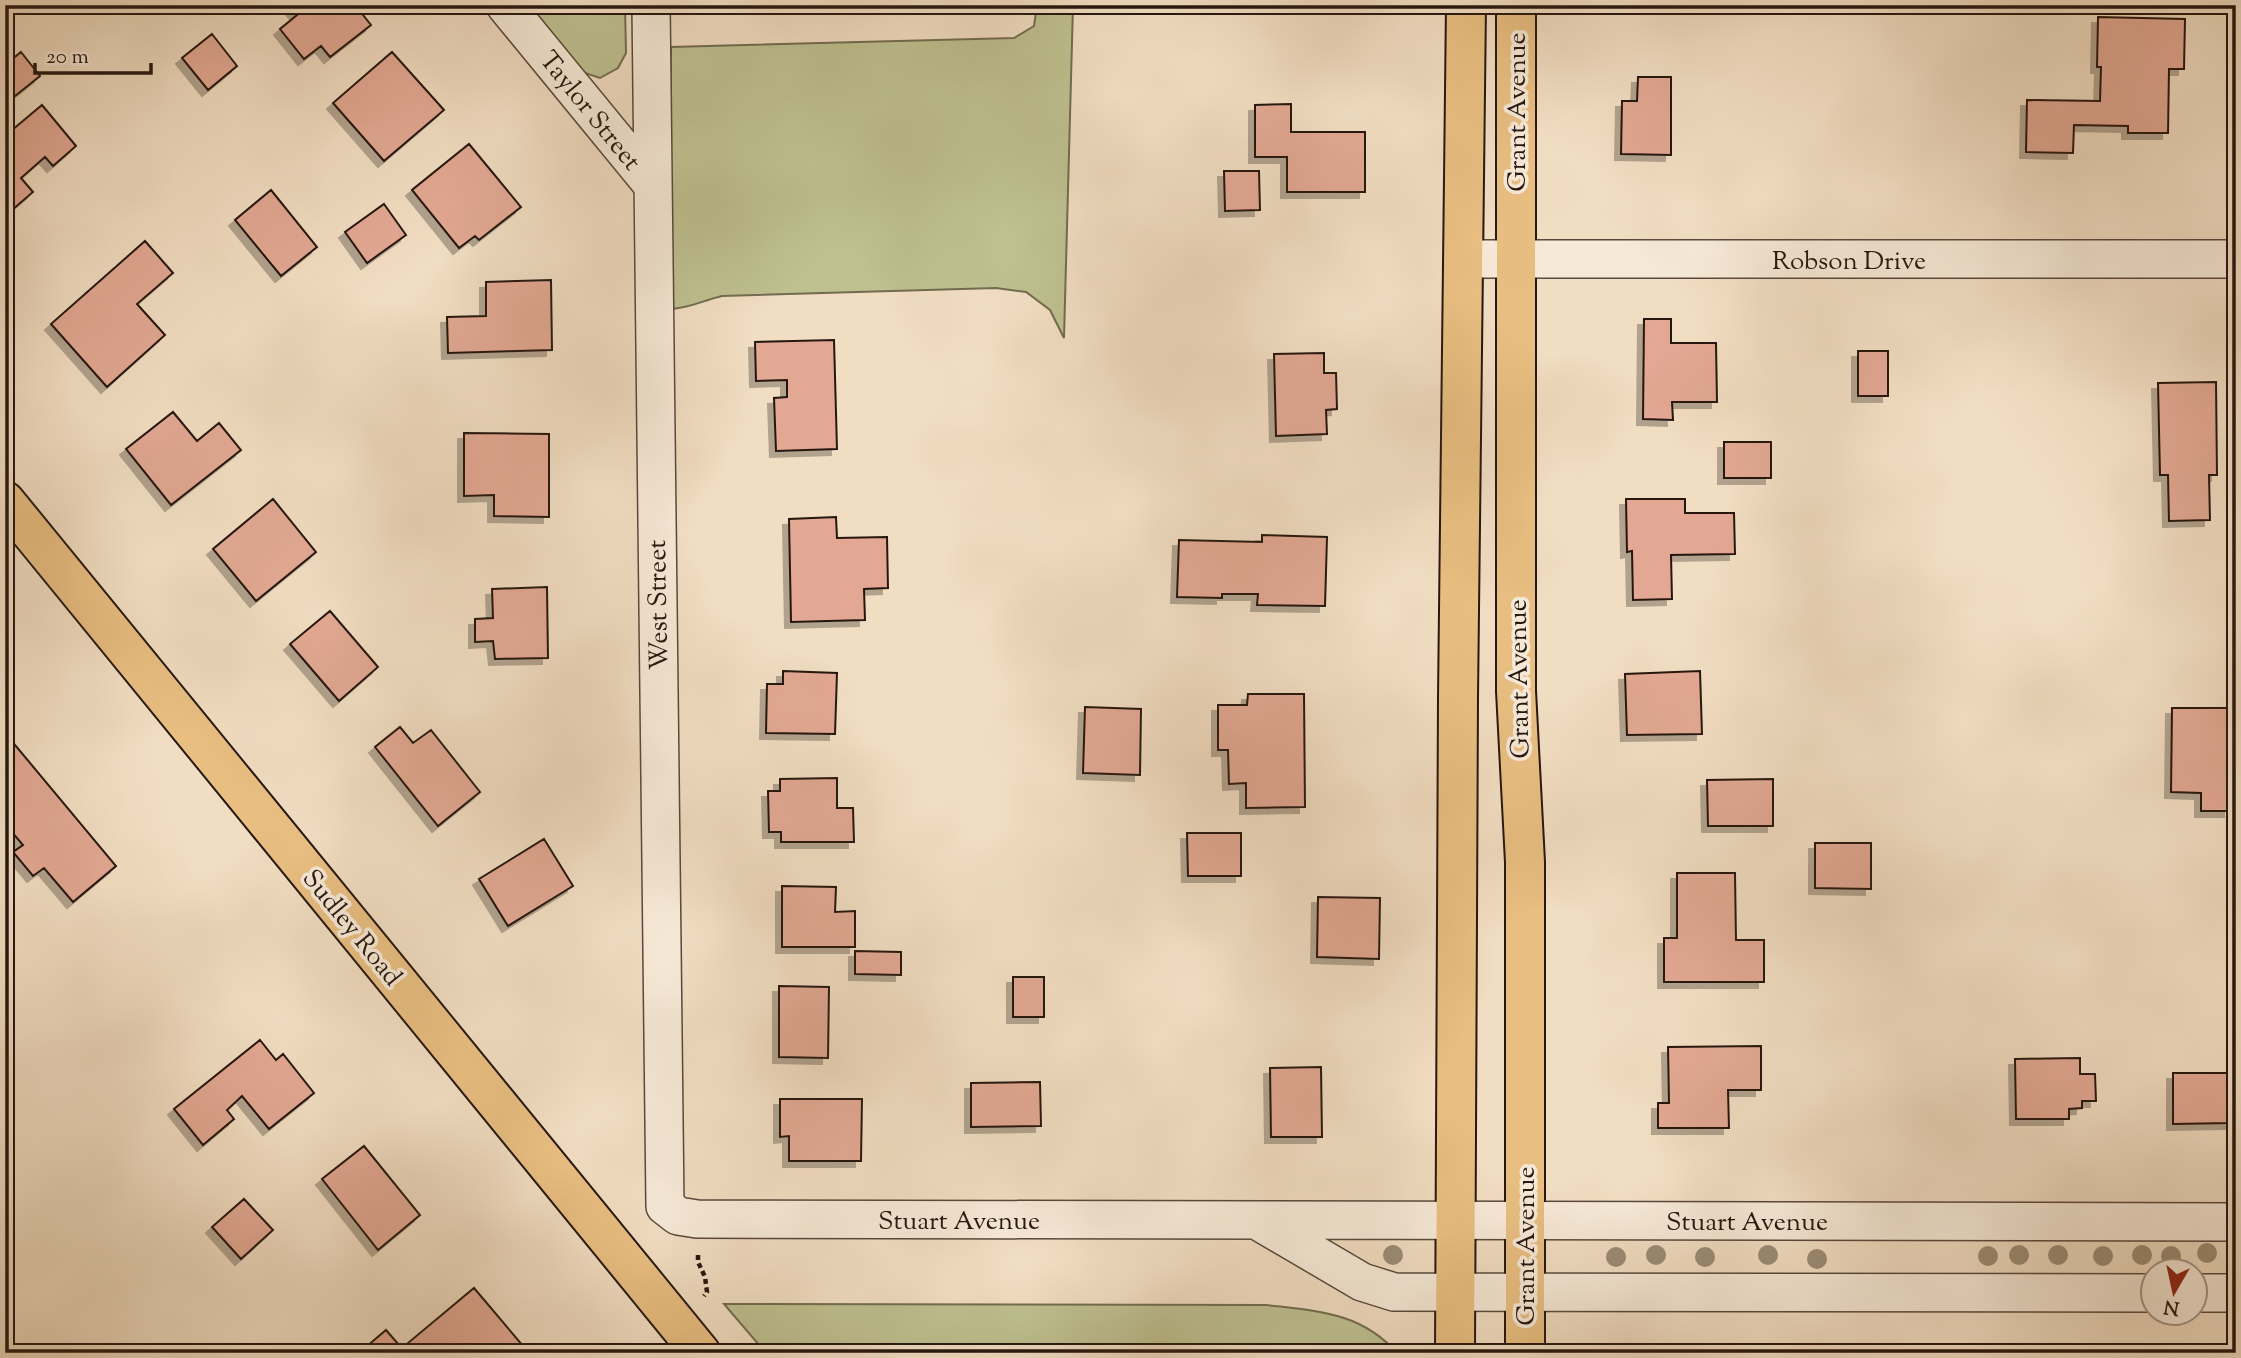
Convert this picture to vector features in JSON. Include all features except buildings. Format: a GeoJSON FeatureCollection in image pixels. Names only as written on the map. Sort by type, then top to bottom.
{"type":"FeatureCollection","features":[{"type":"Feature","properties":{"kind":"main road","name":"Grant Avenue"},"geometry":{"type":"LineString","coordinates":[[1455,1353],[1458,698],[1466,5]]}},
{"type":"Feature","properties":{"kind":"main road","name":"Grant Avenue"},"geometry":{"type":"LineString","coordinates":[[1516,5],[1516,691],[1525,862],[1525,1353]]}},
{"type":"Feature","properties":{"kind":"main road","name":"Sudley Road"},"geometry":{"type":"LineString","coordinates":[[10,515],[701,1353]]}},
{"type":"Feature","properties":{"kind":"street","name":"Taylor Street"},"geometry":{"type":"LineString","coordinates":[[505,5],[651,183]]}},
{"type":"Feature","properties":{"kind":"street","name":"West Street"},"geometry":{"type":"LineString","coordinates":[[651,5],[651,183],[681,1212]]}},
{"type":"Feature","properties":{"kind":"street","name":"Robson Drive"},"geometry":{"type":"LineString","coordinates":[[1463,259],[2236,259]]}},
{"type":"Feature","properties":{"kind":"street","name":"Stuart Avenue"},"geometry":{"type":"LineString","coordinates":[[681,1212],[1258,1220],[2236,1222]]}},
{"type":"Feature","properties":{"kind":"street"},"geometry":{"type":"LineString","coordinates":[[1258,1220],[1362,1282],[1394,1292],[2140,1293]]}},
{"type":"Feature","properties":{"kind":"street"},"geometry":{"type":"LineString","coordinates":[[2210,1293],[2236,1293]]}},
{"type":"Feature","properties":{"kind":"path"},"geometry":{"type":"LineString","coordinates":[[673,1318],[700,1302],[707,1293],[705,1277],[681,1212]]}},
{"type":"Feature","properties":{"kind":"green space"},"geometry":{"type":"Polygon","coordinates":[[[529,5],[625,5],[626,53],[618,68],[600,78],[585,73],[529,5]]]}},
{"type":"Feature","properties":{"kind":"green space"},"geometry":{"type":"Polygon","coordinates":[[[1037,5],[1073,5],[1064,338],[1050,310],[1026,292],[996,288],[722,296],[669,309],[671,47],[1014,38],[1034,26],[1037,5]]]}},
{"type":"Feature","properties":{"kind":"green space"},"geometry":{"type":"Polygon","coordinates":[[[724,1304],[1266,1305],[1320,1312],[1353,1321],[1383,1339],[1397,1353],[766,1353],[724,1304]]]}}]}
